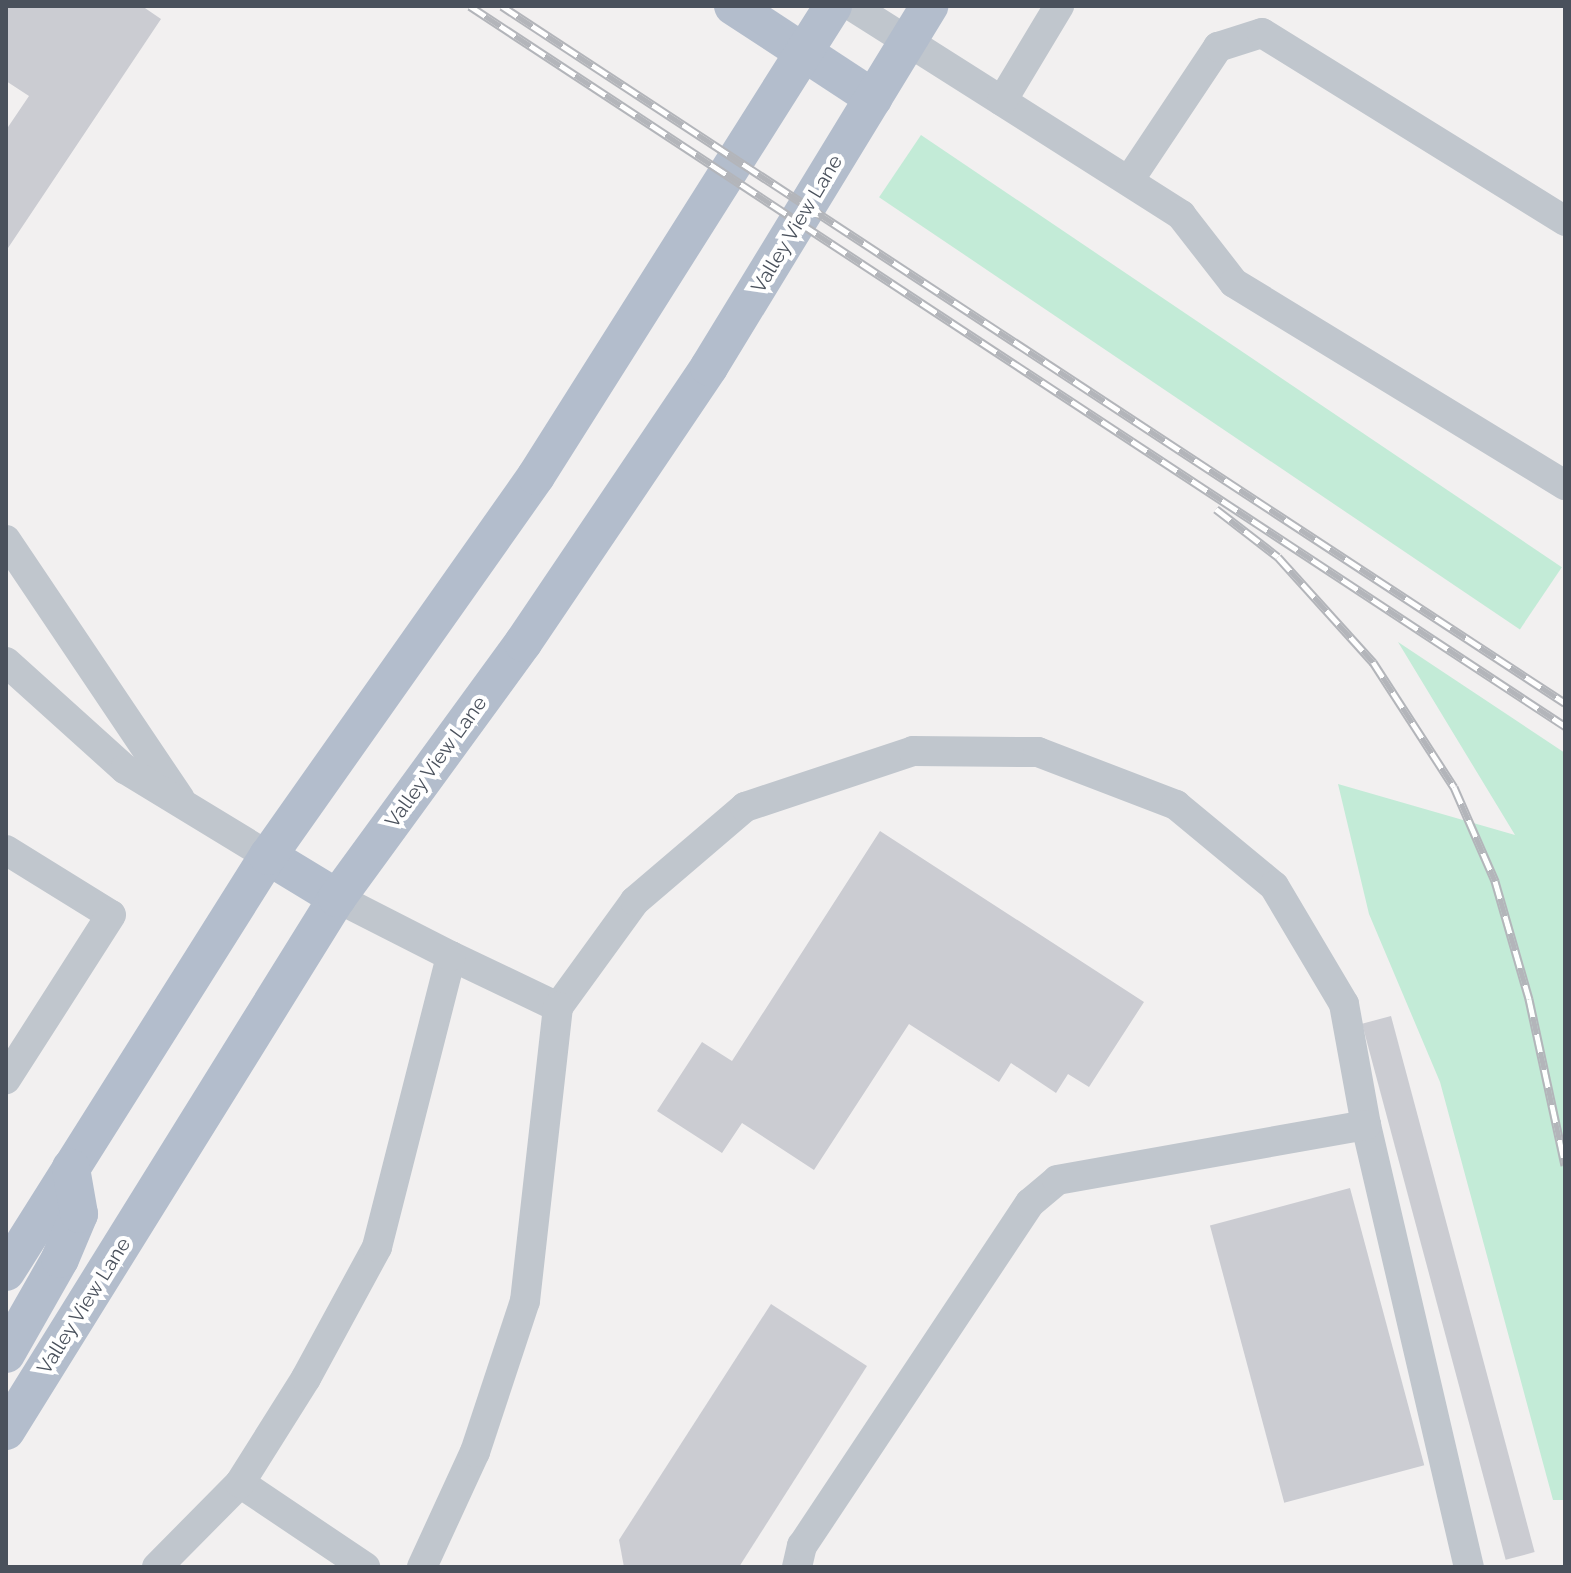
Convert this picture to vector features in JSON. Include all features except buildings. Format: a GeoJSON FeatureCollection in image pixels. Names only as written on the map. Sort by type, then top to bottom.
{"type":"FeatureCollection","features":[{"type":"Feature","properties":{"kind":"main road"},"geometry":{"type":"LineString","coordinates":[[733,6],[873,98]]}},
{"type":"Feature","properties":{"kind":"main road"},"geometry":{"type":"LineString","coordinates":[[6,1272],[268,856],[536,476],[833,6]]}},
{"type":"Feature","properties":{"kind":"main road","name":"Valley View Lane"},"geometry":{"type":"LineString","coordinates":[[6,1431],[337,898],[647,463],[929,6]]}},
{"type":"Feature","properties":{"kind":"main road"},"geometry":{"type":"LineString","coordinates":[[268,856],[337,898]]}},
{"type":"Feature","properties":{"kind":"main road"},"geometry":{"type":"LineString","coordinates":[[6,1354],[60,1259],[79,1214],[71,1168]]}},
{"type":"Feature","properties":{"kind":"lane"},"geometry":{"type":"LineString","coordinates":[[852,6],[1130,179],[1181,215],[1234,283],[1565,485]]}},
{"type":"Feature","properties":{"kind":"lane"},"geometry":{"type":"LineString","coordinates":[[1002,101],[1059,6]]}},
{"type":"Feature","properties":{"kind":"lane"},"geometry":{"type":"LineString","coordinates":[[1130,179],[1218,47],[1262,33],[1565,221]]}},
{"type":"Feature","properties":{"kind":"lane"},"geometry":{"type":"LineString","coordinates":[[6,540],[188,811]]}},
{"type":"Feature","properties":{"kind":"lane"},"geometry":{"type":"LineString","coordinates":[[6,662],[125,769],[188,811],[268,856]]}},
{"type":"Feature","properties":{"kind":"lane"},"geometry":{"type":"LineString","coordinates":[[422,1567],[475,1452],[525,1301],[558,1007],[635,901],[745,807],[913,751],[1038,752],[1176,805],[1274,886],[1344,1004],[1366,1125],[1469,1567]]}},
{"type":"Feature","properties":{"kind":"lane"},"geometry":{"type":"LineString","coordinates":[[6,850],[111,915],[6,1079]]}},
{"type":"Feature","properties":{"kind":"lane"},"geometry":{"type":"LineString","coordinates":[[337,898],[558,1007]]}},
{"type":"Feature","properties":{"kind":"lane"},"geometry":{"type":"LineString","coordinates":[[157,1567],[240,1483],[306,1378],[377,1247],[451,956]]}},
{"type":"Feature","properties":{"kind":"lane"},"geometry":{"type":"LineString","coordinates":[[797,1567],[802,1546],[1030,1203],[1057,1180],[1366,1125]]}},
{"type":"Feature","properties":{"kind":"lane"},"geometry":{"type":"LineString","coordinates":[[240,1483],[365,1567]]}},
{"type":"Feature","properties":{"kind":"green space"},"geometry":{"type":"Polygon","coordinates":[[[921,135],[1562,567],[1520,629],[879,197],[921,135]]]}},
{"type":"Feature","properties":{"kind":"green space"},"geometry":{"type":"Polygon","coordinates":[[[1398,642],[1565,753],[1565,1500],[1553,1500],[1440,1082],[1369,914],[1338,784],[1515,835],[1398,642]]]}},
{"type":"Feature","properties":{"kind":"railway"},"geometry":{"type":"LineString","coordinates":[[470,6],[1565,726]]}},
{"type":"Feature","properties":{"kind":"railway"},"geometry":{"type":"LineString","coordinates":[[502,6],[1565,703]]}},
{"type":"Feature","properties":{"kind":"railway"},"geometry":{"type":"LineString","coordinates":[[1216,509],[1278,557],[1373,662],[1454,787],[1495,881],[1529,999],[1565,1165]]}}]}
